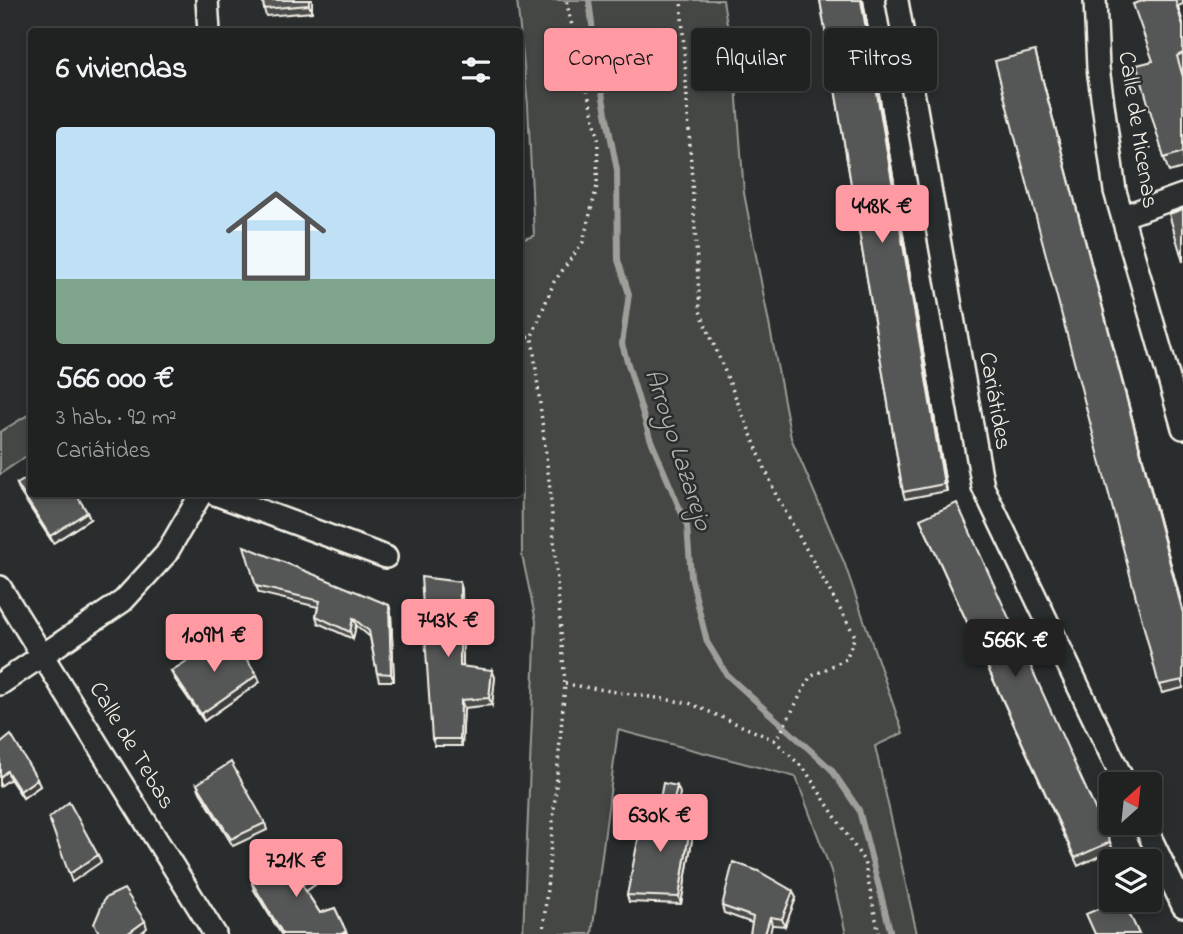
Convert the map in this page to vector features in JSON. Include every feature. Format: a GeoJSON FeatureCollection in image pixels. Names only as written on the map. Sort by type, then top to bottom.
{"type":"FeatureCollection","features":[{"type":"Feature","properties":{"kind":"street"},"geometry":{"type":"LineString","coordinates":[[207,0],[209,28]]}},
{"type":"Feature","properties":{"kind":"street","name":"Calle de Micenas"},"geometry":{"type":"LineString","coordinates":[[1095,0],[1098,68],[1115,191],[1183,428]]}},
{"type":"Feature","properties":{"kind":"street","name":"Cariátides"},"geometry":{"type":"LineString","coordinates":[[897,1],[983,488],[1119,772]]}},
{"type":"Feature","properties":{"kind":"street"},"geometry":{"type":"LineString","coordinates":[[1124,216],[1183,195]]}},
{"type":"Feature","properties":{"kind":"street"},"geometry":{"type":"LineString","coordinates":[[0,684],[123,601],[166,554],[199,497]]}},
{"type":"Feature","properties":{"kind":"street"},"geometry":{"type":"LineString","coordinates":[[223,497],[386,557]]}},
{"type":"Feature","properties":{"kind":"street","name":"Calle de Tebas"},"geometry":{"type":"LineString","coordinates":[[0,587],[45,655],[215,934]]}},
{"type":"Feature","properties":{"kind":"street"},"geometry":{"type":"LineString","coordinates":[[1149,835],[1183,905]]}},
{"type":"Feature","properties":{"kind":"path"},"geometry":{"type":"LineString","coordinates":[[542,934],[565,684],[550,489],[532,336],[554,282],[583,242],[597,186],[598,137],[566,0]]}},
{"type":"Feature","properties":{"kind":"path"},"geometry":{"type":"LineString","coordinates":[[681,0],[700,310],[776,495],[855,636],[846,659],[810,677],[781,732],[774,740]]}},
{"type":"Feature","properties":{"kind":"path"},"geometry":{"type":"LineString","coordinates":[[523,337],[532,336]]}},
{"type":"Feature","properties":{"kind":"path"},"geometry":{"type":"LineString","coordinates":[[565,684],[689,703],[774,740],[805,770],[864,861],[879,934]]}},
{"type":"Feature","properties":{"kind":"shaded area"},"geometry":{"type":"Polygon","coordinates":[[[517,0],[723,0],[728,28],[691,28],[691,91],[736,91],[744,193],[791,438],[844,562],[903,733],[875,746],[917,934],[846,934],[831,871],[796,777],[618,730],[592,934],[523,934],[536,621],[522,555],[523,239],[534,236],[523,28],[520,28],[517,0]]]}},
{"type":"Feature","properties":{"kind":"shaded area"},"geometry":{"type":"Polygon","coordinates":[[[28,415],[28,455],[0,474],[0,432],[28,415]]]}},
{"type":"Feature","properties":{"kind":"building"},"geometry":{"type":"Polygon","coordinates":[[[263,0],[309,0],[309,5],[264,9],[263,0]]]}},
{"type":"Feature","properties":{"kind":"building"},"geometry":{"type":"Polygon","coordinates":[[[820,0],[861,0],[866,28],[825,28],[820,0]]]}},
{"type":"Feature","properties":{"kind":"building"},"geometry":{"type":"Polygon","coordinates":[[[1146,0],[1175,0],[1183,26],[1183,53],[1177,56],[1183,77],[1183,152],[1164,158],[1137,65],[1153,61],[1133,4],[1146,0]]]}},
{"type":"Feature","properties":{"kind":"building"},"geometry":{"type":"Polygon","coordinates":[[[1035,51],[1183,613],[1183,680],[1159,685],[995,61],[1035,51]]]}},
{"type":"Feature","properties":{"kind":"building"},"geometry":{"type":"Polygon","coordinates":[[[835,91],[877,91],[944,484],[903,492],[835,91]]]}},
{"type":"Feature","properties":{"kind":"building"},"geometry":{"type":"Polygon","coordinates":[[[1183,209],[1183,262],[1169,214],[1183,209]]]}},
{"type":"Feature","properties":{"kind":"building"},"geometry":{"type":"Polygon","coordinates":[[[28,477],[28,497],[78,497],[87,512],[50,536],[17,484],[28,477]]]}},
{"type":"Feature","properties":{"kind":"building"},"geometry":{"type":"Polygon","coordinates":[[[957,503],[1099,818],[1099,835],[1107,835],[1110,842],[1075,858],[920,519],[957,503]]]}},
{"type":"Feature","properties":{"kind":"building"},"geometry":{"type":"Polygon","coordinates":[[[244,546],[389,605],[391,674],[377,673],[369,631],[353,618],[350,632],[316,616],[320,601],[256,586],[244,546]]]}},
{"type":"Feature","properties":{"kind":"building"},"geometry":{"type":"Polygon","coordinates":[[[421,577],[460,582],[460,666],[492,670],[489,698],[461,700],[460,739],[432,739],[421,577]]]}},
{"type":"Feature","properties":{"kind":"building"},"geometry":{"type":"Polygon","coordinates":[[[230,634],[257,675],[201,714],[171,671],[230,634]]]}},
{"type":"Feature","properties":{"kind":"building"},"geometry":{"type":"Polygon","coordinates":[[[11,735],[37,779],[20,791],[7,771],[0,777],[0,744],[11,735]]]}},
{"type":"Feature","properties":{"kind":"building"},"geometry":{"type":"Polygon","coordinates":[[[231,762],[265,823],[231,839],[197,784],[231,762]]]}},
{"type":"Feature","properties":{"kind":"building"},"geometry":{"type":"Polygon","coordinates":[[[663,783],[677,786],[668,828],[689,833],[679,897],[627,895],[641,825],[655,826],[663,783]]]}},
{"type":"Feature","properties":{"kind":"building"},"geometry":{"type":"Polygon","coordinates":[[[69,802],[98,855],[69,874],[49,818],[69,802]]]}},
{"type":"Feature","properties":{"kind":"building"},"geometry":{"type":"Polygon","coordinates":[[[304,849],[318,873],[302,885],[320,913],[335,908],[346,931],[341,934],[283,934],[252,883],[304,849]]]}},
{"type":"Feature","properties":{"kind":"building"},"geometry":{"type":"Polygon","coordinates":[[[733,862],[758,871],[793,891],[782,919],[770,917],[765,934],[750,934],[753,917],[722,906],[733,862]]]}},
{"type":"Feature","properties":{"kind":"building"},"geometry":{"type":"Polygon","coordinates":[[[124,889],[145,921],[127,934],[100,934],[94,924],[105,898],[124,889]]]}},
{"type":"Feature","properties":{"kind":"building"},"geometry":{"type":"Polygon","coordinates":[[[1099,908],[1099,912],[1129,912],[1139,934],[1095,934],[1086,914],[1099,908]]]}},
{"type":"Feature","properties":{"kind":"waterway","name":"Arroyo Lazarejo"},"geometry":{"type":"LineString","coordinates":[[589,0],[598,72],[617,170],[618,260],[629,294],[622,344],[650,438],[687,526],[691,577],[707,642],[727,675],[831,769],[859,810],[891,934]]}}]}
